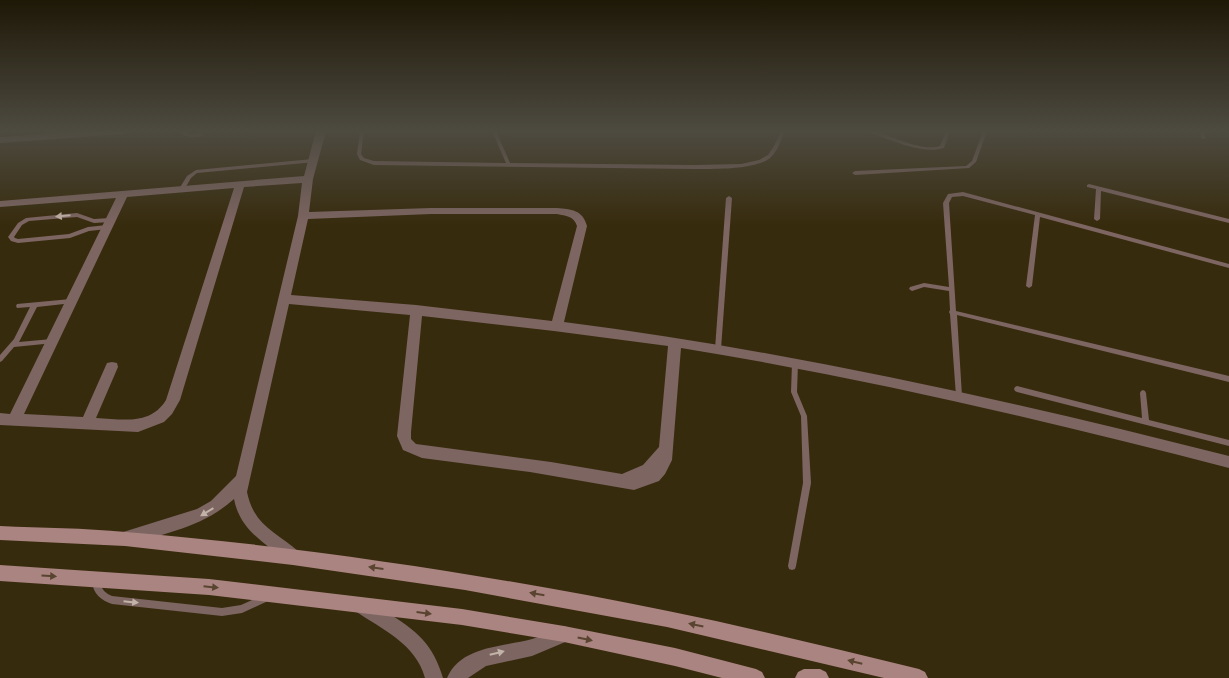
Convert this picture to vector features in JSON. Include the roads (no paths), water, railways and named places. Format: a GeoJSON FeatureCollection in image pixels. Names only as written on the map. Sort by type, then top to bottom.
{"type":"FeatureCollection","features":[{"type":"Feature","properties":{"kind":"street"},"geometry":{"type":"LineString","coordinates":[[293,556],[254,527],[246,517],[241,505],[240,492],[303,216],[308,179],[313,163]]}},
{"type":"Feature","properties":{"kind":"street"},"geometry":{"type":"LineString","coordinates":[[0,204],[308,179]]}},
{"type":"Feature","properties":{"kind":"street"},"geometry":{"type":"LineString","coordinates":[[123,194],[52,341],[7,420],[146,424],[160,417],[170,406],[240,185]]}},
{"type":"Feature","properties":{"kind":"street"},"geometry":{"type":"LineString","coordinates":[[303,216],[431,211],[557,211],[573,219],[579,233],[557,326]]}},
{"type":"Feature","properties":{"kind":"street"},"geometry":{"type":"LineString","coordinates":[[284,298],[416,310],[557,326],[718,349],[959,396],[1089,426],[1229,462]]}},
{"type":"Feature","properties":{"kind":"street"},"geometry":{"type":"LineString","coordinates":[[416,310],[406,421],[403,432],[406,444],[417,451],[437,452],[634,483],[651,479],[662,467],[675,342]]}},
{"type":"Feature","properties":{"kind":"street"},"geometry":{"type":"LineString","coordinates":[[87,423],[112,366]]}},
{"type":"Feature","properties":{"kind":"street"},"geometry":{"type":"LineString","coordinates":[[125,539],[176,525],[202,515],[225,499],[242,478]]}},
{"type":"Feature","properties":{"kind":"street"},"geometry":{"type":"LineString","coordinates":[[0,534],[125,539],[293,556],[465,582],[574,600],[772,642],[884,673],[919,678]]}},
{"type":"Feature","properties":{"kind":"street"},"geometry":{"type":"LineString","coordinates":[[0,573],[209,587],[462,617],[564,634],[675,657],[756,678]]}},
{"type":"Feature","properties":{"kind":"street"},"geometry":{"type":"LineString","coordinates":[[362,605],[415,640],[427,656],[434,678]]}},
{"type":"Feature","properties":{"kind":"street"},"geometry":{"type":"LineString","coordinates":[[456,678],[483,658],[496,653],[542,645],[564,634]]}},
{"type":"Feature","properties":{"kind":"street"},"geometry":{"type":"LineString","coordinates":[[804,678],[820,678]]}},
{"type":"Feature","properties":{"kind":"lane"},"geometry":{"type":"LineString","coordinates":[[182,189],[189,177],[196,172],[296,163]]}},
{"type":"Feature","properties":{"kind":"lane"},"geometry":{"type":"LineString","coordinates":[[458,163],[686,167],[757,163]]}},
{"type":"Feature","properties":{"kind":"lane"},"geometry":{"type":"LineString","coordinates":[[855,173],[967,167],[973,163]]}},
{"type":"Feature","properties":{"kind":"lane"},"geometry":{"type":"LineString","coordinates":[[1089,186],[1229,222]]}},
{"type":"Feature","properties":{"kind":"lane"},"geometry":{"type":"LineString","coordinates":[[1097,219],[1099,189]]}},
{"type":"Feature","properties":{"kind":"lane"},"geometry":{"type":"LineString","coordinates":[[959,396],[952,312],[947,197],[954,194],[963,194],[1229,266]]}},
{"type":"Feature","properties":{"kind":"lane"},"geometry":{"type":"LineString","coordinates":[[718,349],[729,198]]}},
{"type":"Feature","properties":{"kind":"lane"},"geometry":{"type":"LineString","coordinates":[[77,215],[89,220],[109,223],[70,236],[18,241],[13,240],[11,237],[20,224],[28,219],[77,215]]}},
{"type":"Feature","properties":{"kind":"lane"},"geometry":{"type":"LineString","coordinates":[[1029,286],[1038,215]]}},
{"type":"Feature","properties":{"kind":"lane"},"geometry":{"type":"LineString","coordinates":[[84,230],[89,220]]}},
{"type":"Feature","properties":{"kind":"lane"},"geometry":{"type":"LineString","coordinates":[[912,289],[924,285],[951,289]]}},
{"type":"Feature","properties":{"kind":"lane"},"geometry":{"type":"LineString","coordinates":[[19,306],[71,301]]}},
{"type":"Feature","properties":{"kind":"lane"},"geometry":{"type":"LineString","coordinates":[[0,359],[13,345],[35,304]]}},
{"type":"Feature","properties":{"kind":"lane"},"geometry":{"type":"LineString","coordinates":[[952,312],[1229,379]]}},
{"type":"Feature","properties":{"kind":"lane"},"geometry":{"type":"LineString","coordinates":[[13,345],[52,341]]}},
{"type":"Feature","properties":{"kind":"lane"},"geometry":{"type":"LineString","coordinates":[[792,566],[807,483],[804,416],[794,392],[795,363]]}},
{"type":"Feature","properties":{"kind":"lane"},"geometry":{"type":"LineString","coordinates":[[1017,389],[1229,443]]}},
{"type":"Feature","properties":{"kind":"lane"},"geometry":{"type":"LineString","coordinates":[[1143,393],[1146,421]]}},
{"type":"Feature","properties":{"kind":"lane"},"geometry":{"type":"LineString","coordinates":[[96,579],[96,585],[102,595],[112,600],[222,612],[242,609],[271,594]]}}]}
